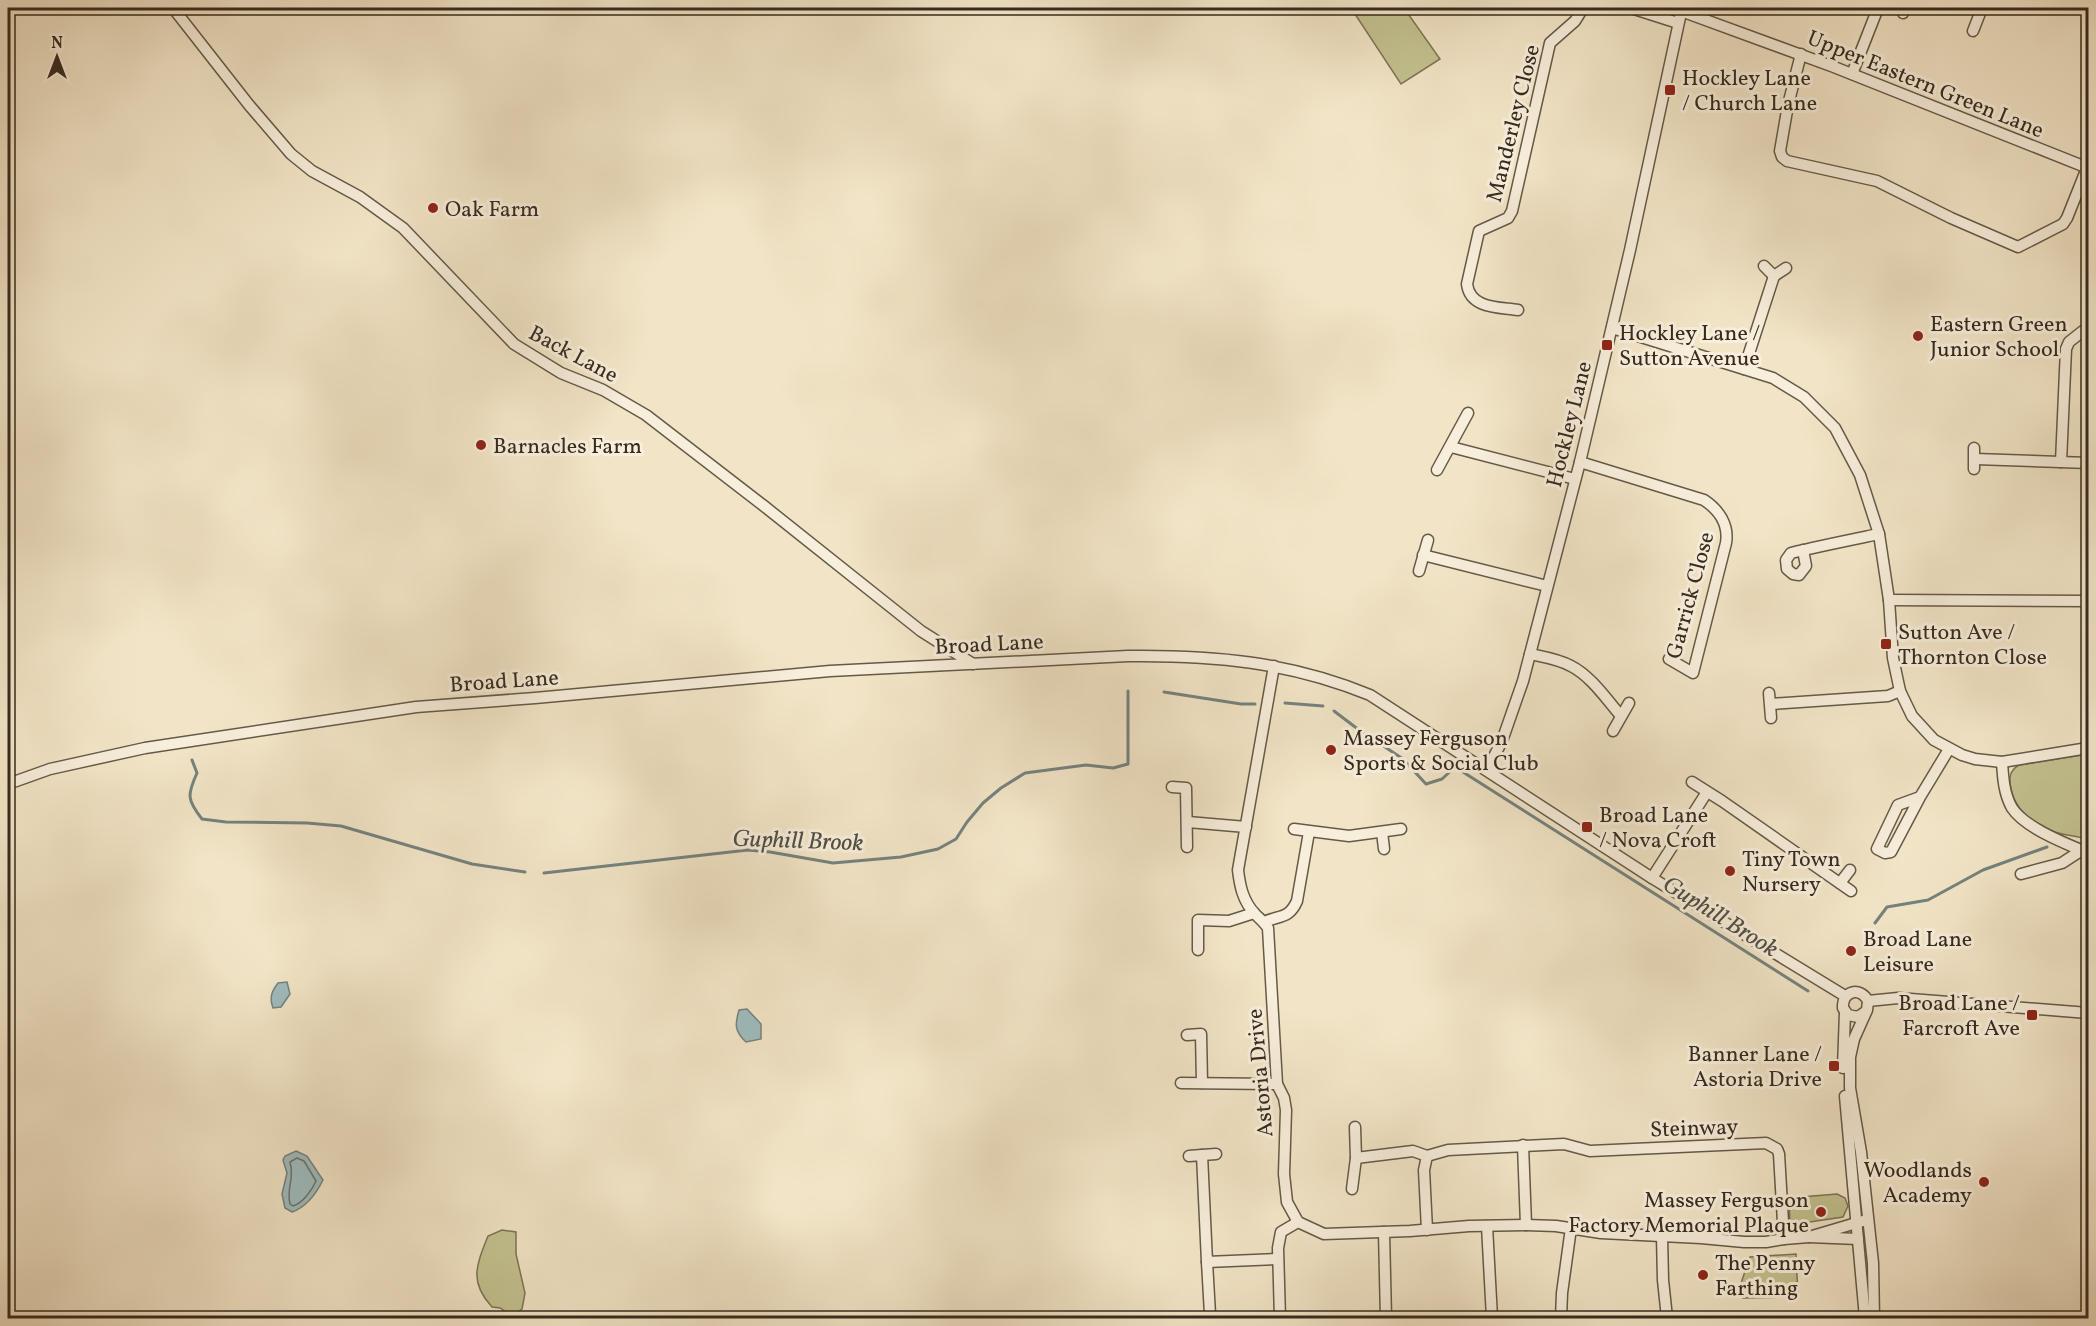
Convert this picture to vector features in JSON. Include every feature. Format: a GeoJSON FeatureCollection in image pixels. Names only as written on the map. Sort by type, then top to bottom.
{"type":"FeatureCollection","features":[{"type":"Feature","properties":{"kind":"street","name":"Back Lane"},"geometry":{"type":"LineString","coordinates":[[173,8],[249,105],[291,154],[312,171],[360,197],[404,228],[514,344],[561,373],[603,390],[646,415],[921,632],[974,664]]}},
{"type":"Feature","properties":{"kind":"street","name":"Manderley Close"},"geometry":{"type":"LineString","coordinates":[[1518,310],[1481,304],[1473,300],[1467,285],[1479,231],[1508,218],[1512,211],[1550,43],[1575,21],[1583,8]]}},
{"type":"Feature","properties":{"kind":"street"},"geometry":{"type":"LineString","coordinates":[[1631,8],[1678,23]]}},
{"type":"Feature","properties":{"kind":"street"},"geometry":{"type":"LineString","coordinates":[[1852,74],[1878,8]]}},
{"type":"Feature","properties":{"kind":"street"},"geometry":{"type":"LineString","coordinates":[[1972,32],[1982,8]]}},
{"type":"Feature","properties":{"kind":"street","name":"Hockley Lane"},"geometry":{"type":"LineString","coordinates":[[1487,770],[1514,708],[1580,462],[1682,9]]}},
{"type":"Feature","properties":{"kind":"street","name":"Upper Eastern Green Lane"},"geometry":{"type":"LineString","coordinates":[[1682,9],[2088,168]]}},
{"type":"Feature","properties":{"kind":"street"},"geometry":{"type":"LineString","coordinates":[[1801,54],[1788,105],[1780,152],[1782,158],[1787,161],[1876,181],[1951,218],[2018,247],[2062,224],[2067,218],[2088,168]]}},
{"type":"Feature","properties":{"kind":"street"},"geometry":{"type":"LineString","coordinates":[[1764,266],[1774,276]]}},
{"type":"Feature","properties":{"kind":"street"},"geometry":{"type":"LineString","coordinates":[[1744,369],[1774,276],[1786,268]]}},
{"type":"Feature","properties":{"kind":"street"},"geometry":{"type":"LineString","coordinates":[[2061,462],[2066,349],[2069,342],[2088,327]]}},
{"type":"Feature","properties":{"kind":"street"},"geometry":{"type":"LineString","coordinates":[[1611,328],[1773,378],[1804,398],[1835,428],[1860,475],[1879,534],[1889,600],[1893,658],[1900,691],[1905,704],[1923,729],[1949,749],[1975,759],[2002,762],[2088,748]]}},
{"type":"Feature","properties":{"kind":"street"},"geometry":{"type":"LineString","coordinates":[[1437,470],[1468,413]]}},
{"type":"Feature","properties":{"kind":"street"},"geometry":{"type":"LineString","coordinates":[[1451,447],[1575,479]]}},
{"type":"Feature","properties":{"kind":"street"},"geometry":{"type":"LineString","coordinates":[[1974,459],[2088,464]]}},
{"type":"Feature","properties":{"kind":"street","name":"Garrick Close"},"geometry":{"type":"LineString","coordinates":[[1580,462],[1704,500],[1717,511],[1727,530],[1726,543],[1693,673],[1669,659]]}},
{"type":"Feature","properties":{"kind":"street"},"geometry":{"type":"LineString","coordinates":[[1803,550],[1879,534]]}},
{"type":"Feature","properties":{"kind":"street"},"geometry":{"type":"LineString","coordinates":[[1419,571],[1428,540]]}},
{"type":"Feature","properties":{"kind":"street"},"geometry":{"type":"LineString","coordinates":[[1424,555],[1547,585]]}},
{"type":"Feature","properties":{"kind":"street"},"geometry":{"type":"LineString","coordinates":[[1889,600],[2088,601]]}},
{"type":"Feature","properties":{"kind":"street"},"geometry":{"type":"LineString","coordinates":[[1530,654],[1558,660],[1573,667],[1590,681],[1621,716]]}},
{"type":"Feature","properties":{"kind":"street","name":"Broad Lane"},"geometry":{"type":"LineString","coordinates":[[8,784],[50,769],[145,748],[416,707],[830,671],[1173,655],[1251,662],[1305,672],[1339,682],[1370,696],[1652,878],[1845,996]]}},
{"type":"Feature","properties":{"kind":"street"},"geometry":{"type":"LineString","coordinates":[[1274,666],[1238,870],[1240,889],[1254,913],[1264,922],[1293,911],[1297,901],[1309,832]]}},
{"type":"Feature","properties":{"kind":"street"},"geometry":{"type":"LineString","coordinates":[[1771,718],[1770,699],[1888,696],[1900,691]]}},
{"type":"Feature","properties":{"kind":"street"},"geometry":{"type":"LineString","coordinates":[[1613,731],[1629,703]]}},
{"type":"Feature","properties":{"kind":"street"},"geometry":{"type":"LineString","coordinates":[[1920,797],[1898,805],[1876,849],[1891,852],[1949,749]]}},
{"type":"Feature","properties":{"kind":"street"},"geometry":{"type":"LineString","coordinates":[[2002,762],[2006,795],[2013,810],[2026,822],[2081,850]]}},
{"type":"Feature","properties":{"kind":"street"},"geometry":{"type":"LineString","coordinates":[[1692,782],[1851,891]]}},
{"type":"Feature","properties":{"kind":"street"},"geometry":{"type":"LineString","coordinates":[[1172,787],[1186,788],[1187,847]]}},
{"type":"Feature","properties":{"kind":"street"},"geometry":{"type":"LineString","coordinates":[[1652,878],[1707,792]]}},
{"type":"Feature","properties":{"kind":"street"},"geometry":{"type":"LineString","coordinates":[[1188,822],[1246,827]]}},
{"type":"Feature","properties":{"kind":"street"},"geometry":{"type":"LineString","coordinates":[[1294,829],[1349,836],[1401,828]]}},
{"type":"Feature","properties":{"kind":"street"},"geometry":{"type":"LineString","coordinates":[[1382,832],[1384,849]]}},
{"type":"Feature","properties":{"kind":"street"},"geometry":{"type":"LineString","coordinates":[[2021,874],[2062,863],[2081,850]]}},
{"type":"Feature","properties":{"kind":"street"},"geometry":{"type":"LineString","coordinates":[[1840,883],[1850,870]]}},
{"type":"Feature","properties":{"kind":"street"},"geometry":{"type":"LineString","coordinates":[[1198,908],[1198,950]]}},
{"type":"Feature","properties":{"kind":"street"},"geometry":{"type":"LineString","coordinates":[[1198,920],[1229,921],[1254,913]]}},
{"type":"Feature","properties":{"kind":"street","name":"Astoria Drive"},"geometry":{"type":"LineString","coordinates":[[1264,922],[1270,939],[1277,1084],[1284,1098],[1286,1110],[1284,1174],[1287,1202],[1298,1222]]}},
{"type":"Feature","properties":{"kind":"street"},"geometry":{"type":"LineString","coordinates":[[1864,1318],[1858,1239],[1862,1221],[1863,1182],[1857,1125],[1850,1088],[1850,1057],[1866,1006],[1866,997],[1858,991],[1853,991],[1845,996],[1842,1003],[1845,1012],[1842,1052],[1862,1221],[1873,1263],[1874,1318]]}},
{"type":"Feature","properties":{"kind":"street"},"geometry":{"type":"LineString","coordinates":[[1845,1012],[1858,1017],[1866,1006],[1898,998],[2088,1013]]}},
{"type":"Feature","properties":{"kind":"street"},"geometry":{"type":"LineString","coordinates":[[1187,1035],[1214,1034]]}},
{"type":"Feature","properties":{"kind":"street"},"geometry":{"type":"LineString","coordinates":[[1201,1035],[1202,1083]]}},
{"type":"Feature","properties":{"kind":"street"},"geometry":{"type":"LineString","coordinates":[[1180,1083],[1277,1084]]}},
{"type":"Feature","properties":{"kind":"street"},"geometry":{"type":"LineString","coordinates":[[1352,1189],[1356,1158],[1355,1127]]}},
{"type":"Feature","properties":{"kind":"street","name":"Steinway"},"geometry":{"type":"LineString","coordinates":[[1427,1156],[1448,1150],[1523,1145],[1564,1144],[1590,1151],[1766,1143],[1777,1149],[1779,1154],[1784,1239]]}},
{"type":"Feature","properties":{"kind":"street"},"geometry":{"type":"LineString","coordinates":[[1523,1145],[1526,1225]]}},
{"type":"Feature","properties":{"kind":"street"},"geometry":{"type":"LineString","coordinates":[[1356,1158],[1413,1150],[1427,1156],[1424,1170],[1427,1230]]}},
{"type":"Feature","properties":{"kind":"street"},"geometry":{"type":"LineString","coordinates":[[1189,1156],[1216,1154]]}},
{"type":"Feature","properties":{"kind":"street"},"geometry":{"type":"LineString","coordinates":[[1202,1155],[1210,1314]]}},
{"type":"Feature","properties":{"kind":"street"},"geometry":{"type":"LineString","coordinates":[[1809,1237],[1862,1221]]}},
{"type":"Feature","properties":{"kind":"street"},"geometry":{"type":"LineString","coordinates":[[1280,1318],[1278,1259],[1281,1232],[1298,1222],[1324,1234],[1526,1225],[1601,1233],[1744,1242],[1809,1237],[1858,1239]]}},
{"type":"Feature","properties":{"kind":"street"},"geometry":{"type":"LineString","coordinates":[[1486,1226],[1492,1318]]}},
{"type":"Feature","properties":{"kind":"street"},"geometry":{"type":"LineString","coordinates":[[1561,1318],[1571,1228]]}},
{"type":"Feature","properties":{"kind":"street"},"geometry":{"type":"LineString","coordinates":[[1384,1232],[1386,1318]]}},
{"type":"Feature","properties":{"kind":"street"},"geometry":{"type":"LineString","coordinates":[[1662,1236],[1667,1318]]}},
{"type":"Feature","properties":{"kind":"street"},"geometry":{"type":"LineString","coordinates":[[1207,1262],[1278,1259]]}},
{"type":"Feature","properties":{"kind":"shaded area"},"geometry":{"type":"Polygon","coordinates":[[[1351,8],[1404,8],[1440,59],[1401,84],[1351,8]]]}},
{"type":"Feature","properties":{"kind":"shaded area"},"geometry":{"type":"Polygon","coordinates":[[[2088,754],[2088,840],[2045,828],[2021,810],[2013,797],[2010,785],[2011,775],[2016,767],[2088,754]]]}},
{"type":"Feature","properties":{"kind":"shaded area"},"geometry":{"type":"Polygon","coordinates":[[[1837,1194],[1845,1198],[1848,1206],[1843,1217],[1790,1225],[1789,1198],[1837,1194]]]}},
{"type":"Feature","properties":{"kind":"shaded area"},"geometry":{"type":"Polygon","coordinates":[[[502,1230],[516,1232],[516,1254],[525,1293],[522,1309],[512,1316],[500,1308],[492,1307],[480,1290],[477,1281],[480,1256],[488,1236],[502,1230]]]}},
{"type":"Feature","properties":{"kind":"shaded area"},"geometry":{"type":"Polygon","coordinates":[[[1796,1254],[1798,1297],[1743,1298],[1740,1286],[1750,1257],[1796,1254]]]}},
{"type":"Feature","properties":{"kind":"water"},"geometry":{"type":"Polygon","coordinates":[[[287,982],[290,994],[281,1007],[273,1008],[271,997],[274,989],[278,983],[287,982]]]}},
{"type":"Feature","properties":{"kind":"water"},"geometry":{"type":"Polygon","coordinates":[[[747,1009],[761,1024],[761,1039],[746,1042],[737,1031],[739,1010],[747,1009]]]}},
{"type":"Feature","properties":{"kind":"water"},"geometry":{"type":"Polygon","coordinates":[[[296,1151],[307,1156],[323,1180],[311,1199],[292,1212],[285,1208],[282,1194],[287,1173],[283,1160],[285,1156],[296,1151]]]}},
{"type":"Feature","properties":{"kind":"waterway","name":"Guphill Brook"},"geometry":{"type":"LineString","coordinates":[[544,873],[748,850],[833,863],[901,857],[938,849],[956,839],[983,803],[1025,773],[1086,765],[1113,768],[1128,764],[1128,691]]}},
{"type":"Feature","properties":{"kind":"waterway","name":"Guphill Brook"},"geometry":{"type":"LineString","coordinates":[[1164,692],[1241,704],[1255,704]]}},
{"type":"Feature","properties":{"kind":"waterway"},"geometry":{"type":"LineString","coordinates":[[1285,703],[1323,706]]}},
{"type":"Feature","properties":{"kind":"waterway"},"geometry":{"type":"LineString","coordinates":[[1334,711],[1363,733]]}},
{"type":"Feature","properties":{"kind":"waterway","name":"Guphill Brook"},"geometry":{"type":"LineString","coordinates":[[1379,743],[1403,759],[1426,784],[1442,779],[1455,767],[1808,991]]}},
{"type":"Feature","properties":{"kind":"waterway"},"geometry":{"type":"LineString","coordinates":[[192,760],[197,773],[191,787],[190,797],[193,807],[202,819],[341,826],[472,864],[525,872]]}},
{"type":"Feature","properties":{"kind":"waterway","name":"Guphill Brook"},"geometry":{"type":"LineString","coordinates":[[1875,923],[1887,907],[1928,900],[1983,870],[2047,847]]}},
{"type":"Feature","properties":{"kind":"place","name":"Hockley Lane / Church Lane"},"geometry":{"type":"Point","coordinates":[1670,90]}},
{"type":"Feature","properties":{"kind":"place","name":"Oak Farm"},"geometry":{"type":"Point","coordinates":[433,208]}},
{"type":"Feature","properties":{"kind":"place","name":"Eastern Green Junior School"},"geometry":{"type":"Point","coordinates":[1918,336]}},
{"type":"Feature","properties":{"kind":"place","name":"Hockley Lane / Sutton Avenue"},"geometry":{"type":"Point","coordinates":[1607,345]}},
{"type":"Feature","properties":{"kind":"place","name":"Barnacles Farm"},"geometry":{"type":"Point","coordinates":[481,445]}},
{"type":"Feature","properties":{"kind":"place","name":"Sutton Ave / Thornton Close"},"geometry":{"type":"Point","coordinates":[1886,644]}},
{"type":"Feature","properties":{"kind":"place","name":"Massey Ferguson Sports & Social Club"},"geometry":{"type":"Point","coordinates":[1331,750]}},
{"type":"Feature","properties":{"kind":"place","name":"Broad Lane / Nova Croft"},"geometry":{"type":"Point","coordinates":[1587,827]}},
{"type":"Feature","properties":{"kind":"place","name":"Tiny Town Nursery"},"geometry":{"type":"Point","coordinates":[1730,871]}},
{"type":"Feature","properties":{"kind":"place","name":"Broad Lane Leisure"},"geometry":{"type":"Point","coordinates":[1851,951]}},
{"type":"Feature","properties":{"kind":"place","name":"Broad Lane / Farcroft Ave"},"geometry":{"type":"Point","coordinates":[2032,1015]}},
{"type":"Feature","properties":{"kind":"place","name":"Banner Lane / Astoria Drive"},"geometry":{"type":"Point","coordinates":[1834,1066]}},
{"type":"Feature","properties":{"kind":"place","name":"Woodlands Academy"},"geometry":{"type":"Point","coordinates":[1984,1182]}},
{"type":"Feature","properties":{"kind":"place","name":"Massey Ferguson Factory Memorial Plaque"},"geometry":{"type":"Point","coordinates":[1821,1212]}},
{"type":"Feature","properties":{"kind":"place","name":"The Penny Farthing"},"geometry":{"type":"Point","coordinates":[1703,1275]}}]}
